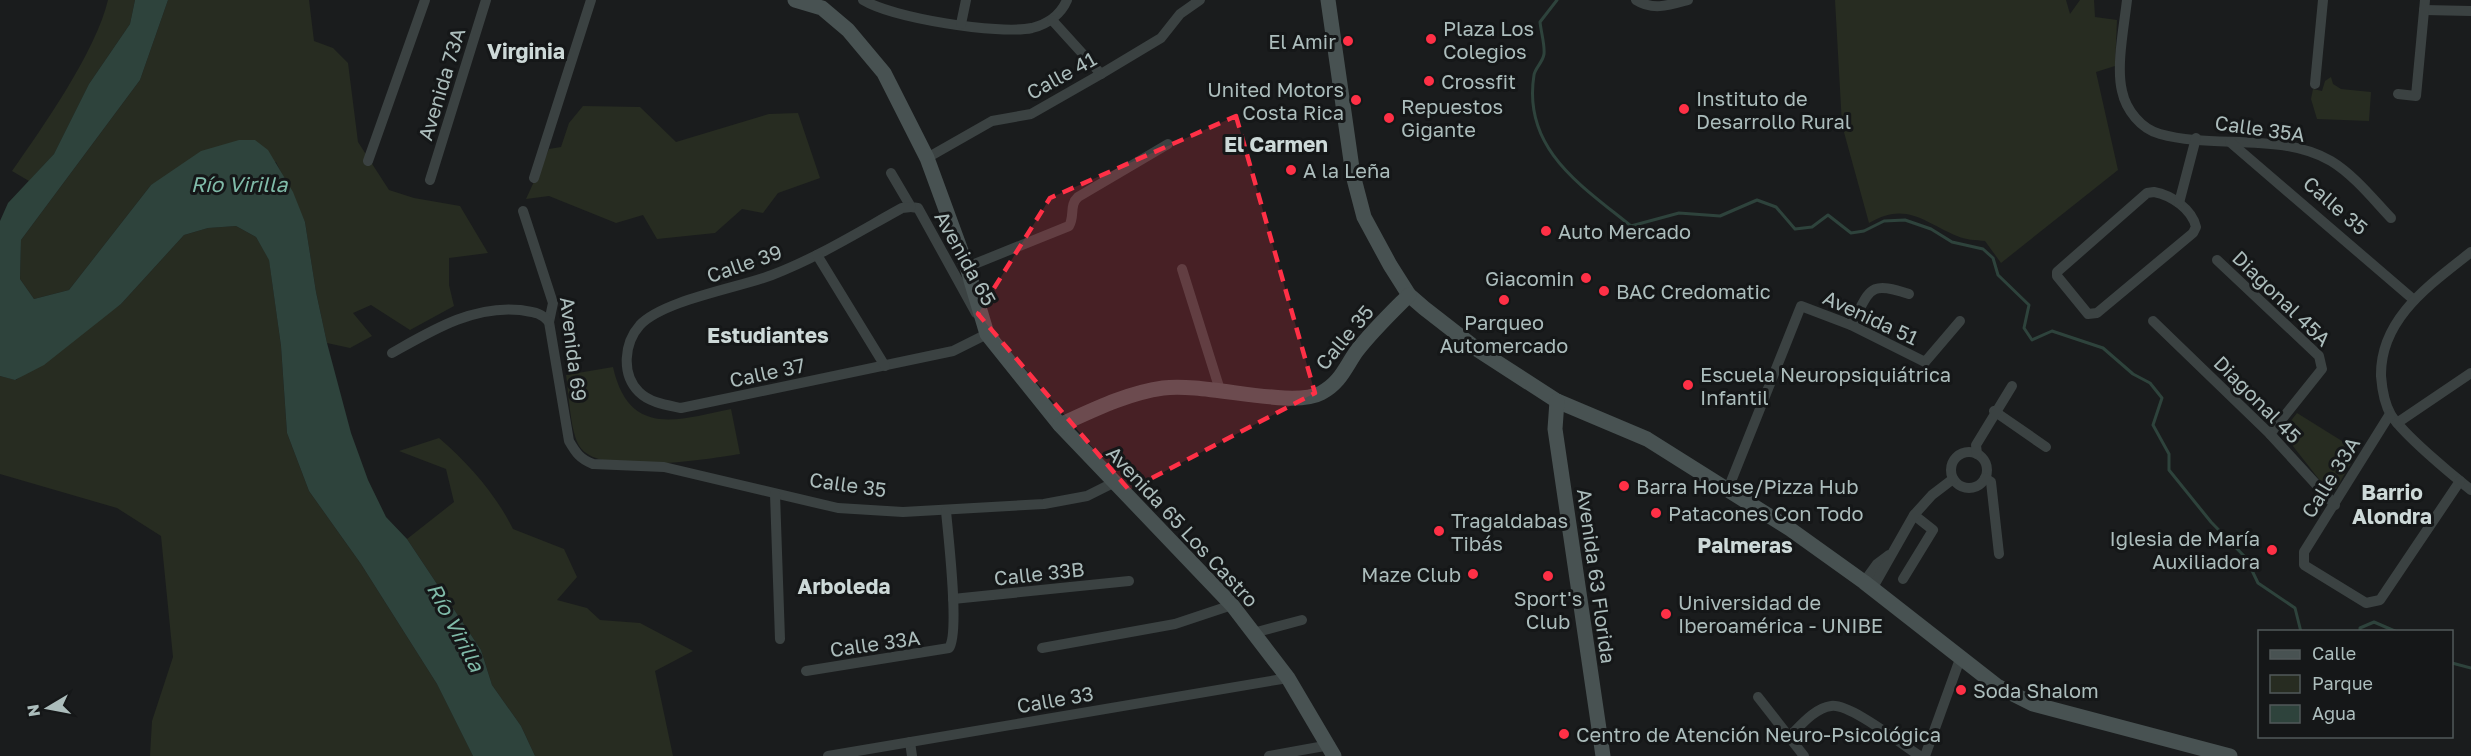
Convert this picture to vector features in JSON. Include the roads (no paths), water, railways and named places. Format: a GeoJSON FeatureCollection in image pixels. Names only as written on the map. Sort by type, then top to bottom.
{"type":"FeatureCollection","features":[{"type":"Feature","properties":{"kind":"main road"},"geometry":{"type":"LineString","coordinates":[[795,0],[826,3],[884,73],[927,158],[967,267],[987,334]]}},
{"type":"Feature","properties":{"kind":"main road"},"geometry":{"type":"LineString","coordinates":[[1328,0],[1355,185],[1375,241],[1409,295],[1478,350],[1557,401],[1647,439],[1728,489],[1868,585],[1997,686],[2033,704],[2230,756]]}},
{"type":"Feature","properties":{"kind":"main road","name":"Calle 35"},"geometry":{"type":"LineString","coordinates":[[1060,425],[1131,396],[1163,388],[1195,387],[1292,398],[1319,394],[1339,380],[1347,371],[1355,353],[1409,295]]}},
{"type":"Feature","properties":{"kind":"main road","name":"Avenida 65 Los Castro"},"geometry":{"type":"LineString","coordinates":[[987,334],[1060,425],[1232,605],[1288,678],[1332,751]]}},
{"type":"Feature","properties":{"kind":"main road","name":"Avenida 63 Florida"},"geometry":{"type":"LineString","coordinates":[[1557,401],[1555,429],[1603,756]]}},
{"type":"Feature","properties":{"kind":"main road"},"geometry":{"type":"LineString","coordinates":[[1555,429],[1568,418],[1584,413]]}},
{"type":"Feature","properties":{"kind":"street"},"geometry":{"type":"LineString","coordinates":[[368,161],[425,0]]}},
{"type":"Feature","properties":{"kind":"street","name":"Avenida 73A"},"geometry":{"type":"LineString","coordinates":[[430,180],[486,0]]}},
{"type":"Feature","properties":{"kind":"street"},"geometry":{"type":"LineString","coordinates":[[534,178],[591,0]]}},
{"type":"Feature","properties":{"kind":"street"},"geometry":{"type":"LineString","coordinates":[[863,0],[910,16],[1009,30],[1033,27],[1052,20],[1067,0]]}},
{"type":"Feature","properties":{"kind":"street"},"geometry":{"type":"LineString","coordinates":[[961,24],[966,0]]}},
{"type":"Feature","properties":{"kind":"street","name":"Calle 41"},"geometry":{"type":"LineString","coordinates":[[927,158],[992,121],[1031,114],[1101,74],[1161,38],[1180,14],[1200,0]]}},
{"type":"Feature","properties":{"kind":"street"},"geometry":{"type":"LineString","coordinates":[[1641,3],[1666,6],[1688,0]]}},
{"type":"Feature","properties":{"kind":"street","name":"Calle 35A"},"geometry":{"type":"LineString","coordinates":[[2127,0],[2121,74],[2122,92],[2139,123],[2159,134],[2273,145],[2312,153],[2331,161],[2391,218]]}},
{"type":"Feature","properties":{"kind":"street"},"geometry":{"type":"LineString","coordinates":[[2315,84],[2323,0]]}},
{"type":"Feature","properties":{"kind":"street"},"geometry":{"type":"LineString","coordinates":[[2398,94],[2416,96],[2425,5],[2471,11]]}},
{"type":"Feature","properties":{"kind":"street"},"geometry":{"type":"LineString","coordinates":[[1052,20],[1101,74]]}},
{"type":"Feature","properties":{"kind":"street"},"geometry":{"type":"LineString","coordinates":[[2179,203],[2196,138]]}},
{"type":"Feature","properties":{"kind":"street","name":"Calle 35"},"geometry":{"type":"LineString","coordinates":[[2230,141],[2414,300]]}},
{"type":"Feature","properties":{"kind":"street"},"geometry":{"type":"LineString","coordinates":[[967,267],[1069,226],[1072,221],[1073,201],[1078,196],[1168,144]]}},
{"type":"Feature","properties":{"kind":"street","name":"Avenida 65"},"geometry":{"type":"LineString","coordinates":[[891,173],[911,207],[918,208],[987,334]]}},
{"type":"Feature","properties":{"kind":"street"},"geometry":{"type":"LineString","coordinates":[[2147,194],[2163,194],[2179,203],[2195,220],[2196,227],[2193,233],[2097,313],[2088,314],[2057,276],[2057,272],[2147,194]]}},
{"type":"Feature","properties":{"kind":"street","name":"Calle 39"},"geometry":{"type":"LineString","coordinates":[[631,379],[627,364],[628,343],[641,325],[662,311],[772,275],[817,255],[902,208],[911,207]]}},
{"type":"Feature","properties":{"kind":"street","name":"Avenida 69"},"geometry":{"type":"LineString","coordinates":[[523,211],[553,303],[549,322],[569,441],[578,456]]}},
{"type":"Feature","properties":{"kind":"street"},"geometry":{"type":"LineString","coordinates":[[2467,485],[2394,418],[2382,391],[2381,366],[2392,327],[2414,300],[2471,252]]}},
{"type":"Feature","properties":{"kind":"street"},"geometry":{"type":"LineString","coordinates":[[817,255],[885,366]]}},
{"type":"Feature","properties":{"kind":"street","name":"Diagonal 45A"},"geometry":{"type":"LineString","coordinates":[[2217,260],[2319,356],[2322,362],[2322,369],[2270,434]]}},
{"type":"Feature","properties":{"kind":"street"},"geometry":{"type":"LineString","coordinates":[[1182,270],[1220,390]]}},
{"type":"Feature","properties":{"kind":"street"},"geometry":{"type":"LineString","coordinates":[[1851,325],[1870,292],[1875,288],[1885,286],[1909,294]]}},
{"type":"Feature","properties":{"kind":"street","name":"Avenida 51"},"geometry":{"type":"LineString","coordinates":[[1728,489],[1802,306],[1851,325],[1925,362],[1960,321]]}},
{"type":"Feature","properties":{"kind":"street"},"geometry":{"type":"LineString","coordinates":[[392,353],[453,321],[489,310],[535,312],[549,322]]}},
{"type":"Feature","properties":{"kind":"street","name":"Diagonal 45"},"geometry":{"type":"LineString","coordinates":[[2153,321],[2270,434],[2335,505]]}},
{"type":"Feature","properties":{"kind":"street","name":"Calle 37"},"geometry":{"type":"LineString","coordinates":[[631,379],[639,392],[660,404],[681,408],[953,351],[987,334]]}},
{"type":"Feature","properties":{"kind":"street"},"geometry":{"type":"LineString","coordinates":[[2394,418],[2471,374]]}},
{"type":"Feature","properties":{"kind":"street"},"geometry":{"type":"LineString","coordinates":[[1977,454],[1977,445],[1994,411],[2012,386]]}},
{"type":"Feature","properties":{"kind":"street"},"geometry":{"type":"LineString","coordinates":[[1994,411],[2046,447]]}},
{"type":"Feature","properties":{"kind":"street","name":"Calle 33A"},"geometry":{"type":"LineString","coordinates":[[2394,418],[2335,505],[2302,559],[2304,565],[2366,603],[2380,600],[2467,485]]}},
{"type":"Feature","properties":{"kind":"street"},"geometry":{"type":"LineString","coordinates":[[1964,452],[1977,454],[1985,462],[1985,478],[1977,486],[1966,488],[1953,479],[1951,466],[1958,455],[1964,452]]}},
{"type":"Feature","properties":{"kind":"street","name":"Calle 35"},"geometry":{"type":"LineString","coordinates":[[578,456],[593,464],[664,467],[838,508],[903,512],[1044,504],[1087,496],[1115,482]]}},
{"type":"Feature","properties":{"kind":"street"},"geometry":{"type":"LineString","coordinates":[[1985,478],[1991,482],[1999,554]]}},
{"type":"Feature","properties":{"kind":"street"},"geometry":{"type":"LineString","coordinates":[[1868,585],[1877,564],[1889,555],[1914,515],[1932,495],[1953,479]]}},
{"type":"Feature","properties":{"kind":"street"},"geometry":{"type":"LineString","coordinates":[[775,494],[780,639]]}},
{"type":"Feature","properties":{"kind":"street"},"geometry":{"type":"LineString","coordinates":[[946,510],[953,599]]}},
{"type":"Feature","properties":{"kind":"street"},"geometry":{"type":"LineString","coordinates":[[1903,579],[1933,530],[1914,515]]}},
{"type":"Feature","properties":{"kind":"street","name":"Calle 33B"},"geometry":{"type":"LineString","coordinates":[[953,599],[1129,581]]}},
{"type":"Feature","properties":{"kind":"street","name":"Calle 33A"},"geometry":{"type":"LineString","coordinates":[[806,671],[949,648],[953,639],[953,599]]}},
{"type":"Feature","properties":{"kind":"street"},"geometry":{"type":"LineString","coordinates":[[1042,648],[1175,624],[1232,605]]}},
{"type":"Feature","properties":{"kind":"street"},"geometry":{"type":"LineString","coordinates":[[1252,633],[1302,620]]}},
{"type":"Feature","properties":{"kind":"street"},"geometry":{"type":"LineString","coordinates":[[1925,756],[1960,659]]}},
{"type":"Feature","properties":{"kind":"street","name":"Calle 33"},"geometry":{"type":"LineString","coordinates":[[828,756],[1288,678]]}},
{"type":"Feature","properties":{"kind":"street"},"geometry":{"type":"LineString","coordinates":[[1758,697],[1804,756]]}},
{"type":"Feature","properties":{"kind":"street"},"geometry":{"type":"LineString","coordinates":[[1790,736],[1816,712],[1833,705],[1848,710],[1920,756]]}},
{"type":"Feature","properties":{"kind":"street"},"geometry":{"type":"LineString","coordinates":[[910,742],[912,756]]}},
{"type":"Feature","properties":{"kind":"street"},"geometry":{"type":"LineString","coordinates":[[1269,756],[1332,751]]}},
{"type":"Feature","properties":{"kind":"water","name":"Río Virilla"},"geometry":{"type":"Polygon","coordinates":[[[135,0],[168,0],[140,80],[21,240],[20,279],[34,299],[69,290],[151,185],[201,151],[239,140],[255,140],[268,150],[293,192],[305,222],[327,343],[351,433],[368,480],[386,517],[407,539],[481,650],[492,685],[521,726],[535,756],[473,756],[437,684],[361,564],[309,491],[287,433],[281,346],[269,260],[256,237],[236,226],[208,228],[184,235],[121,304],[44,365],[15,380],[0,376],[0,221],[8,203],[54,154],[89,84],[130,24],[135,0]]]}},
{"type":"Feature","properties":{"kind":"waterway"},"geometry":{"type":"LineString","coordinates":[[1557,0],[1540,22],[1544,54],[1534,75],[1533,101],[1537,124],[1546,145],[1560,163],[1593,196],[1631,226],[1679,213],[1720,216],[1757,200],[1776,207],[1795,229],[1812,227],[1828,215],[1851,233],[1864,231],[1884,221],[1905,220],[1931,229],[1952,242],[1983,249],[1993,258],[1998,275],[2029,305],[2024,328],[2032,340],[2052,331],[2103,348],[2133,374],[2150,383],[2162,398],[2153,425],[2169,454],[2169,470],[2211,522],[2246,558],[2258,583],[2295,608],[2300,630]]}},
{"type":"Feature","properties":{"kind":"waterway"},"geometry":{"type":"LineString","coordinates":[[2360,630],[2374,622],[2392,630]]}},
{"type":"Feature","properties":{"kind":"waterway"},"geometry":{"type":"LineString","coordinates":[[2453,663],[2471,668]]}},
{"type":"Feature","properties":{"kind":"place","name":"Plaza Los Colegios"},"geometry":{"type":"Point","coordinates":[1431,39]}},
{"type":"Feature","properties":{"kind":"place","name":"El Amir"},"geometry":{"type":"Point","coordinates":[1348,41]}},
{"type":"Feature","properties":{"kind":"place","name":"Crossfit"},"geometry":{"type":"Point","coordinates":[1429,81]}},
{"type":"Feature","properties":{"kind":"place","name":"United Motors Costa Rica"},"geometry":{"type":"Point","coordinates":[1356,100]}},
{"type":"Feature","properties":{"kind":"place","name":"Instituto de Desarrollo Rural"},"geometry":{"type":"Point","coordinates":[1684,109]}},
{"type":"Feature","properties":{"kind":"place","name":"Repuestos Gigante"},"geometry":{"type":"Point","coordinates":[1389,118]}},
{"type":"Feature","properties":{"kind":"place","name":"A la Leña"},"geometry":{"type":"Point","coordinates":[1291,170]}},
{"type":"Feature","properties":{"kind":"place","name":"Auto Mercado"},"geometry":{"type":"Point","coordinates":[1546,231]}},
{"type":"Feature","properties":{"kind":"place","name":"Giacomin"},"geometry":{"type":"Point","coordinates":[1586,278]}},
{"type":"Feature","properties":{"kind":"place","name":"BAC Credomatic"},"geometry":{"type":"Point","coordinates":[1604,291]}},
{"type":"Feature","properties":{"kind":"place","name":"Parqueo Automercado"},"geometry":{"type":"Point","coordinates":[1504,300]}},
{"type":"Feature","properties":{"kind":"place","name":"Escuela Neuropsiquiátrica Infantil"},"geometry":{"type":"Point","coordinates":[1688,385]}},
{"type":"Feature","properties":{"kind":"place","name":"Barra House/Pizza Hub"},"geometry":{"type":"Point","coordinates":[1624,486]}},
{"type":"Feature","properties":{"kind":"place","name":"Patacones Con Todo"},"geometry":{"type":"Point","coordinates":[1656,513]}},
{"type":"Feature","properties":{"kind":"place","name":"Tragaldabas Tibás"},"geometry":{"type":"Point","coordinates":[1439,531]}},
{"type":"Feature","properties":{"kind":"place","name":"Iglesia de María Auxiliadora"},"geometry":{"type":"Point","coordinates":[2272,550]}},
{"type":"Feature","properties":{"kind":"place","name":"Maze Club"},"geometry":{"type":"Point","coordinates":[1473,574]}},
{"type":"Feature","properties":{"kind":"place","name":"Sport's Club"},"geometry":{"type":"Point","coordinates":[1548,576]}},
{"type":"Feature","properties":{"kind":"place","name":"Universidad de Iberoamérica - UNIBE"},"geometry":{"type":"Point","coordinates":[1666,614]}},
{"type":"Feature","properties":{"kind":"place","name":"Soda Shalom"},"geometry":{"type":"Point","coordinates":[1961,690]}},
{"type":"Feature","properties":{"kind":"place","name":"Centro de Atención Neuro-Psicológica"},"geometry":{"type":"Point","coordinates":[1564,734]}},
{"type":"Feature","properties":{"kind":"district","name":"Virginia"},"geometry":{"type":"Point","coordinates":[526,51]}},
{"type":"Feature","properties":{"kind":"district","name":"El Carmen"},"geometry":{"type":"Point","coordinates":[1276,144]}},
{"type":"Feature","properties":{"kind":"district","name":"Estudiantes"},"geometry":{"type":"Point","coordinates":[768,335]}},
{"type":"Feature","properties":{"kind":"district","name":"Barrio Alondra"},"geometry":{"type":"Point","coordinates":[2392,504]}},
{"type":"Feature","properties":{"kind":"district","name":"Palmeras"},"geometry":{"type":"Point","coordinates":[1745,545]}},
{"type":"Feature","properties":{"kind":"district","name":"Arboleda"},"geometry":{"type":"Point","coordinates":[844,586]}}]}
